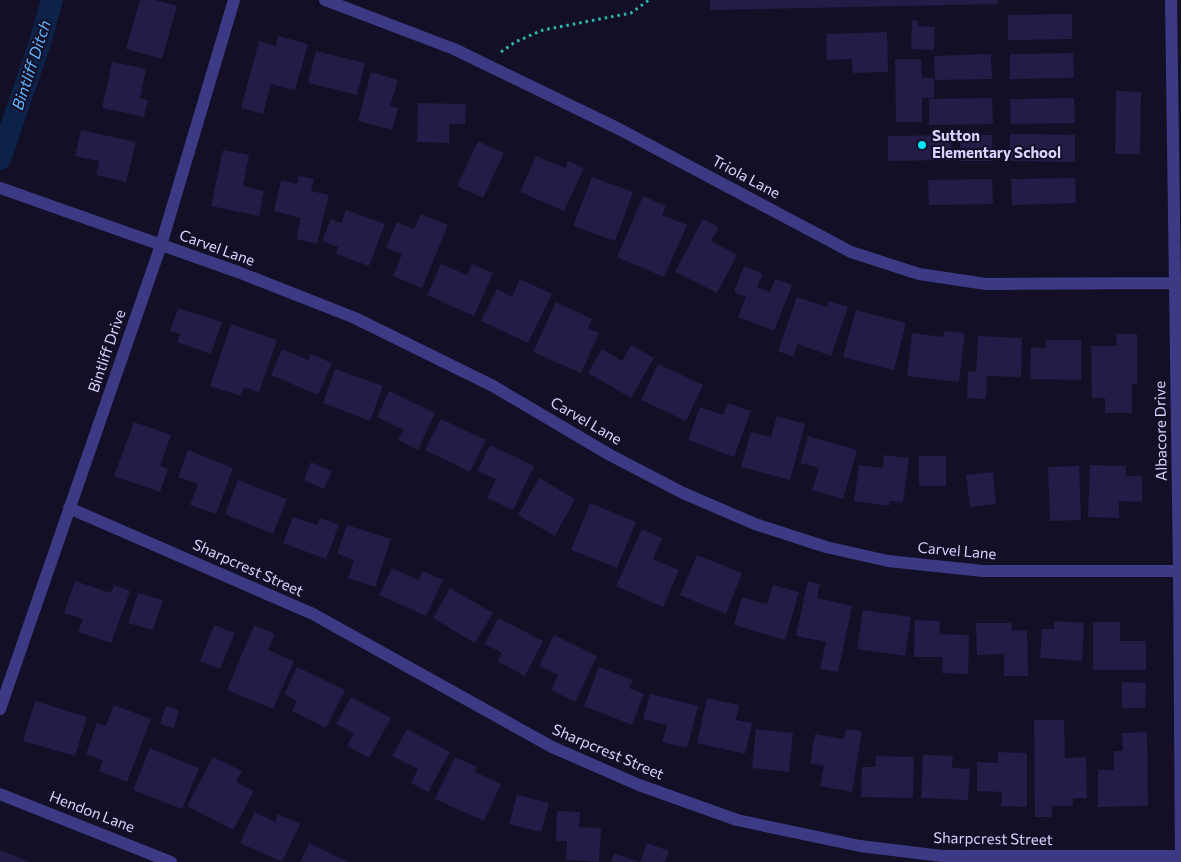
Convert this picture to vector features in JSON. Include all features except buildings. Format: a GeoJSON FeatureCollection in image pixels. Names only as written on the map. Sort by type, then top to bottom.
{"type":"FeatureCollection","features":[{"type":"Feature","properties":{"kind":"street","name":"Bintliff Drive"},"geometry":{"type":"LineString","coordinates":[[0,709],[161,245],[234,0]]}},
{"type":"Feature","properties":{"kind":"street","name":"Triola Lane"},"geometry":{"type":"LineString","coordinates":[[325,0],[454,49],[619,129],[851,252],[919,274],[986,284],[1175,283]]}},
{"type":"Feature","properties":{"kind":"street","name":"Albacore Drive"},"geometry":{"type":"LineString","coordinates":[[1171,0],[1180,571],[1181,862]]}},
{"type":"Feature","properties":{"kind":"street","name":"Carvel Lane"},"geometry":{"type":"LineString","coordinates":[[4,189],[238,272],[355,318],[493,386],[610,455],[683,493],[755,524],[826,547],[888,561],[983,571],[1180,571]]}},
{"type":"Feature","properties":{"kind":"street","name":"Sharpcrest Street"},"geometry":{"type":"LineString","coordinates":[[69,508],[313,614],[552,747],[639,785],[737,820],[860,846],[942,856],[1181,856]]}},
{"type":"Feature","properties":{"kind":"street","name":"Hendon Lane"},"geometry":{"type":"LineString","coordinates":[[0,794],[171,862]]}},
{"type":"Feature","properties":{"kind":"path"},"geometry":{"type":"LineString","coordinates":[[501,52],[515,42],[543,30],[631,13],[649,0]]}},
{"type":"Feature","properties":{"kind":"waterway","name":"Bintliff Ditch"},"geometry":{"type":"LineString","coordinates":[[0,159],[40,43],[52,0]]}},
{"type":"Feature","properties":{"kind":"place","name":"Sutton Elementary School"},"geometry":{"type":"Point","coordinates":[922,145]}}]}
